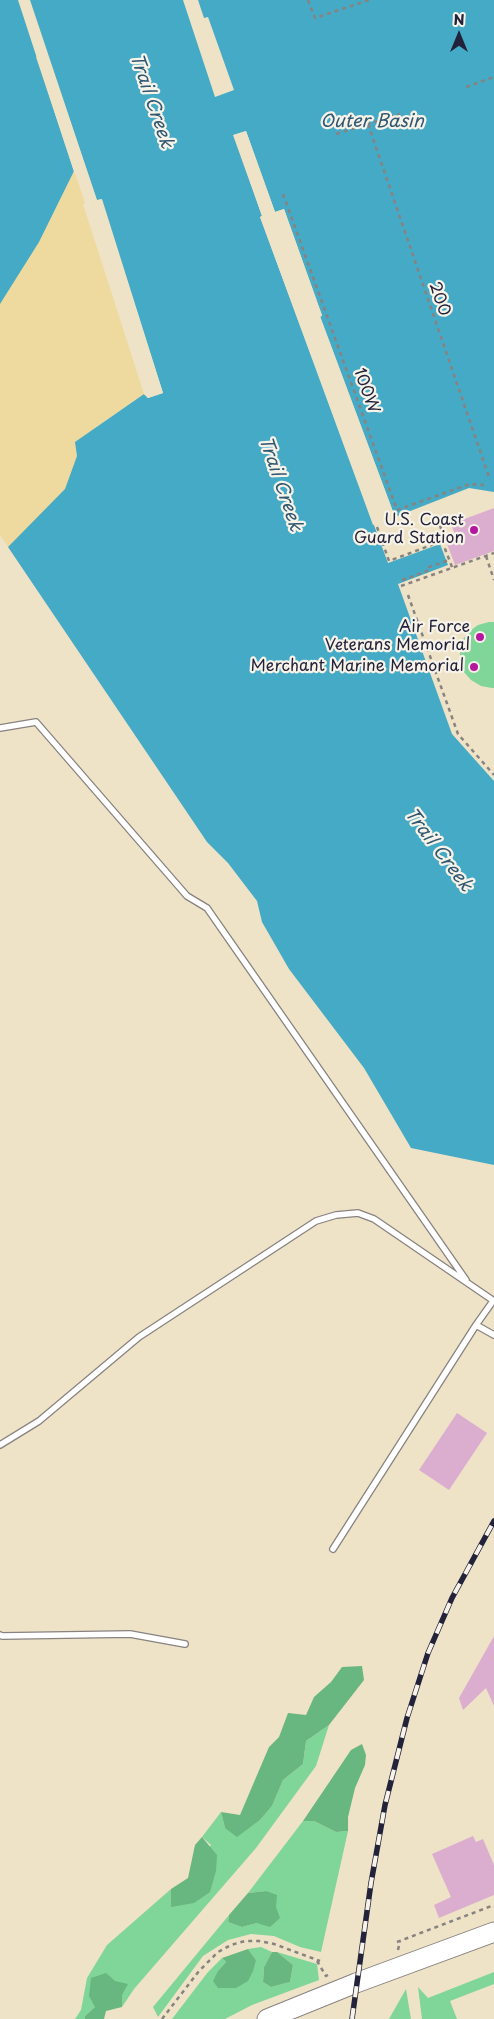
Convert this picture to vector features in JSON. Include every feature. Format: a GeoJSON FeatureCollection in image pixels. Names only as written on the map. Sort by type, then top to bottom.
{"type":"FeatureCollection","features":[{"type":"Feature","properties":{"kind":"main road"},"geometry":{"type":"LineString","coordinates":[[267,2019],[356,1983],[494,1932]]}},
{"type":"Feature","properties":{"kind":"lane"},"geometry":{"type":"LineString","coordinates":[[0,728],[36,722],[187,896],[207,908],[466,1280]]}},
{"type":"Feature","properties":{"kind":"lane"},"geometry":{"type":"LineString","coordinates":[[0,1445],[39,1421],[139,1337],[316,1221],[336,1215],[358,1213],[408,1241],[494,1301],[476,1325],[333,1549]]}},
{"type":"Feature","properties":{"kind":"lane"},"geometry":{"type":"LineString","coordinates":[[476,1325],[494,1335]]}},
{"type":"Feature","properties":{"kind":"lane"},"geometry":{"type":"LineString","coordinates":[[0,1634],[2,1636],[130,1634],[185,1644]]}},
{"type":"Feature","properties":{"kind":"path"},"geometry":{"type":"LineString","coordinates":[[308,0],[314,18],[369,0]]}},
{"type":"Feature","properties":{"kind":"path"},"geometry":{"type":"LineString","coordinates":[[466,87],[494,78]]}},
{"type":"Feature","properties":{"kind":"path"},"geometry":{"type":"LineString","coordinates":[[336,134],[400,114]]}},
{"type":"Feature","properties":{"kind":"path","name":"200"},"geometry":{"type":"LineString","coordinates":[[368,124],[490,480]]}},
{"type":"Feature","properties":{"kind":"path","name":"100W"},"geometry":{"type":"LineString","coordinates":[[283,194],[397,510],[470,484],[484,485]]}},
{"type":"Feature","properties":{"kind":"path"},"geometry":{"type":"LineString","coordinates":[[452,567],[442,541],[443,536],[440,525],[453,520]]}},
{"type":"Feature","properties":{"kind":"path"},"geometry":{"type":"LineString","coordinates":[[377,527],[389,561],[442,541]]}},
{"type":"Feature","properties":{"kind":"path"},"geometry":{"type":"LineString","coordinates":[[433,534],[436,543]]}},
{"type":"Feature","properties":{"kind":"path"},"geometry":{"type":"LineString","coordinates":[[401,586],[494,553]]}},
{"type":"Feature","properties":{"kind":"path"},"geometry":{"type":"LineString","coordinates":[[486,556],[494,580]]}},
{"type":"Feature","properties":{"kind":"path"},"geometry":{"type":"LineString","coordinates":[[402,580],[430,570],[430,567],[449,560]]}},
{"type":"Feature","properties":{"kind":"path"},"geometry":{"type":"LineString","coordinates":[[408,594],[458,734],[494,775]]}},
{"type":"Feature","properties":{"kind":"path"},"geometry":{"type":"LineString","coordinates":[[397,1942],[494,1905]]}},
{"type":"Feature","properties":{"kind":"path"},"geometry":{"type":"LineString","coordinates":[[162,2019],[199,1971],[218,1952],[231,1945],[245,1941],[259,1941],[274,1944],[320,1960]]}},
{"type":"Feature","properties":{"kind":"green space"},"geometry":{"type":"Polygon","coordinates":[[[494,622],[494,688],[481,686],[471,680],[463,671],[460,660],[463,639],[478,625],[494,622]]]}},
{"type":"Feature","properties":{"kind":"green space"},"geometry":{"type":"Polygon","coordinates":[[[362,1666],[364,1680],[329,1725],[306,1741],[303,1764],[283,1780],[272,1806],[260,1820],[237,1837],[225,1828],[221,1812],[240,1815],[269,1747],[279,1737],[288,1713],[306,1715],[314,1697],[331,1682],[342,1667],[362,1666]]]}},
{"type":"Feature","properties":{"kind":"green space"},"geometry":{"type":"Polygon","coordinates":[[[329,1725],[316,1766],[256,1848],[134,1989],[122,2007],[122,1995],[95,2007],[85,2016],[85,2019],[75,2019],[81,2010],[87,1978],[107,1945],[171,1889],[171,1906],[211,1845],[202,1837],[221,1812],[225,1828],[250,1827],[260,1820],[272,1806],[283,1780],[303,1764],[306,1741],[329,1725]]]}},
{"type":"Feature","properties":{"kind":"green space"},"geometry":{"type":"Polygon","coordinates":[[[362,1744],[366,1755],[365,1765],[355,1788],[348,1817],[348,1831],[336,1832],[314,1821],[303,1821],[351,1750],[362,1744]]]}},
{"type":"Feature","properties":{"kind":"green space"},"geometry":{"type":"Polygon","coordinates":[[[303,1821],[314,1821],[336,1832],[348,1831],[321,1952],[300,1947],[274,1936],[251,1934],[228,1940],[203,1956],[158,2017],[153,2007],[229,1915],[228,1922],[242,1927],[257,1923],[266,1891],[248,1893],[303,1821]]]}},
{"type":"Feature","properties":{"kind":"green space"},"geometry":{"type":"Polygon","coordinates":[[[202,1837],[217,1855],[216,1871],[210,1892],[194,1903],[171,1907],[171,1889],[188,1878],[195,1845],[202,1837]]]}},
{"type":"Feature","properties":{"kind":"green space"},"geometry":{"type":"Polygon","coordinates":[[[266,1891],[277,1895],[276,1907],[280,1918],[270,1927],[257,1923],[242,1927],[228,1922],[229,1915],[248,1893],[266,1891]]]}},
{"type":"Feature","properties":{"kind":"green space"},"geometry":{"type":"Polygon","coordinates":[[[261,1947],[272,1952],[264,1967],[263,1982],[271,1987],[290,1982],[293,1965],[277,1952],[317,1964],[319,1980],[252,2005],[225,2019],[172,2019],[208,1972],[222,1958],[226,1962],[218,1971],[256,1960],[248,1949],[261,1947]]]}},
{"type":"Feature","properties":{"kind":"green space"},"geometry":{"type":"Polygon","coordinates":[[[248,1949],[256,1960],[248,1981],[236,1988],[218,1988],[213,1981],[218,1971],[226,1962],[222,1958],[248,1949]]]}},
{"type":"Feature","properties":{"kind":"green space"},"geometry":{"type":"Polygon","coordinates":[[[272,1952],[277,1952],[293,1965],[290,1982],[271,1987],[263,1982],[264,1967],[272,1952]]]}},
{"type":"Feature","properties":{"kind":"green space"},"geometry":{"type":"Polygon","coordinates":[[[494,1972],[494,1984],[450,2001],[457,2019],[422,2019],[418,1987],[428,1998],[494,1972]]]}},
{"type":"Feature","properties":{"kind":"green space"},"geometry":{"type":"Polygon","coordinates":[[[106,1973],[115,1981],[128,1984],[122,1995],[122,2007],[106,2011],[104,2019],[85,2019],[85,2016],[95,2007],[89,1996],[91,1978],[106,1973]]]}},
{"type":"Feature","properties":{"kind":"green space"},"geometry":{"type":"Polygon","coordinates":[[[406,1989],[411,2019],[389,2019],[406,1989]]]}},
{"type":"Feature","properties":{"kind":"sand"},"geometry":{"type":"Polygon","coordinates":[[[0,0],[18,0],[85,203],[83,204],[144,394],[96,427],[85,468],[18,561],[0,535],[0,0]]]}},
{"type":"Feature","properties":{"kind":"water"},"geometry":{"type":"Polygon","coordinates":[[[0,0],[494,0],[494,492],[469,488],[395,517],[320,316],[322,315],[284,209],[275,212],[246,131],[234,135],[262,216],[260,217],[388,563],[440,544],[448,565],[398,584],[452,734],[494,781],[494,1165],[411,1148],[364,1068],[289,969],[262,922],[257,901],[228,863],[207,842],[8,547],[65,489],[77,456],[75,442],[144,394],[148,398],[163,393],[102,199],[97,201],[47,53],[36,57],[74,171],[39,242],[0,304],[0,0]]]}},
{"type":"Feature","properties":{"kind":"pier"},"geometry":{"type":"Polygon","coordinates":[[[18,0],[30,0],[97,200],[101,199],[163,393],[148,398],[144,394],[144,392],[148,395],[160,391],[100,202],[95,201],[45,56],[39,58],[77,171],[75,175],[18,0]]]}},
{"type":"Feature","properties":{"kind":"pier"},"geometry":{"type":"Polygon","coordinates":[[[183,0],[198,0],[204,18],[208,17],[234,90],[215,97],[183,0]]]}},
{"type":"Feature","properties":{"kind":"pier"},"geometry":{"type":"Polygon","coordinates":[[[246,131],[275,212],[284,209],[322,316],[320,317],[395,517],[392,518],[317,317],[319,314],[282,212],[275,215],[273,213],[245,134],[237,136],[264,215],[263,218],[376,524],[373,525],[260,217],[262,216],[233,135],[246,131]]]}},
{"type":"Feature","properties":{"kind":"building","name":"U.S. Coast Guard Station"},"geometry":{"type":"Polygon","coordinates":[[[494,508],[494,551],[455,565],[446,541],[456,537],[451,524],[494,508]]]}},
{"type":"Feature","properties":{"kind":"building"},"geometry":{"type":"Polygon","coordinates":[[[457,1413],[487,1433],[449,1490],[419,1470],[457,1413]]]}},
{"type":"Feature","properties":{"kind":"building"},"geometry":{"type":"Polygon","coordinates":[[[494,1636],[494,1706],[486,1688],[463,1710],[459,1698],[494,1636]]]}},
{"type":"Feature","properties":{"kind":"building"},"geometry":{"type":"Polygon","coordinates":[[[473,1836],[476,1842],[483,1839],[494,1865],[494,1895],[439,1918],[434,1905],[451,1897],[432,1854],[473,1836]]]}},
{"type":"Feature","properties":{"kind":"railway"},"geometry":{"type":"LineString","coordinates":[[352,2019],[371,1883],[385,1805],[407,1718],[428,1653],[452,1598],[494,1521]]}},
{"type":"Feature","properties":{"kind":"place","name":"U.S. Coast Guard Station"},"geometry":{"type":"Point","coordinates":[474,530]}},
{"type":"Feature","properties":{"kind":"place","name":"Air Force Veterans Memorial"},"geometry":{"type":"Point","coordinates":[480,637]}},
{"type":"Feature","properties":{"kind":"place","name":"Merchant Marine Memorial"},"geometry":{"type":"Point","coordinates":[474,667]}},
{"type":"Feature","properties":{"kind":"water label","name":"Trail Creek"},"geometry":{"type":"Point","coordinates":[151,101]}},
{"type":"Feature","properties":{"kind":"water label","name":"Outer Basin"},"geometry":{"type":"Point","coordinates":[372,122]}},
{"type":"Feature","properties":{"kind":"water label","name":"Trail Creek"},"geometry":{"type":"Point","coordinates":[280,484]}},
{"type":"Feature","properties":{"kind":"water label","name":"Trail Creek"},"geometry":{"type":"Point","coordinates":[438,850]}}]}
